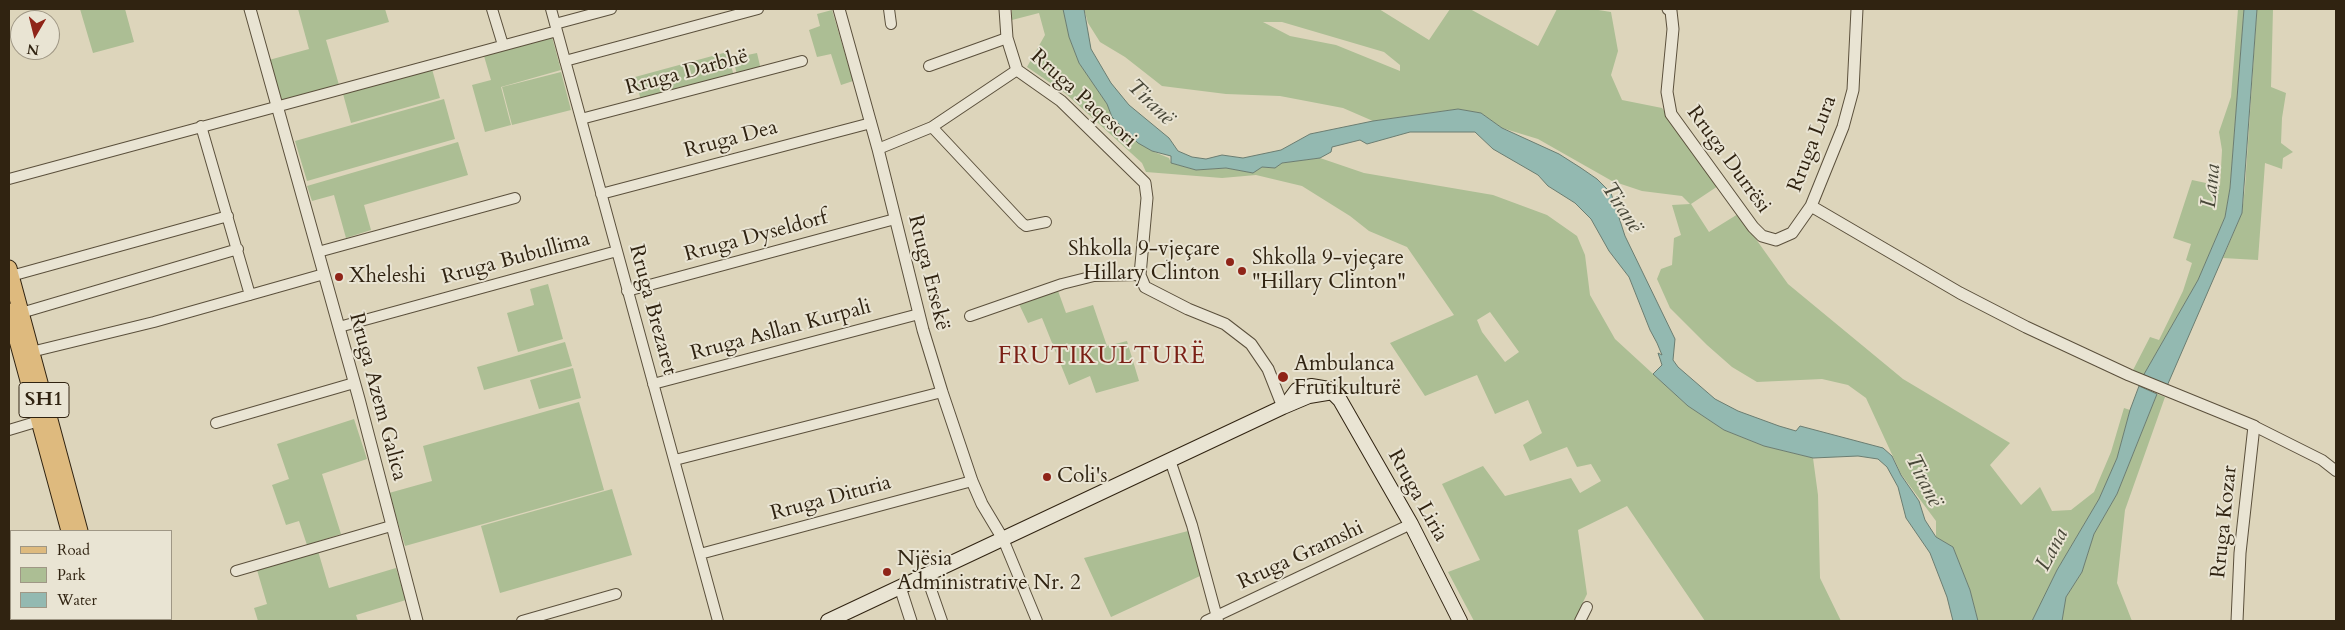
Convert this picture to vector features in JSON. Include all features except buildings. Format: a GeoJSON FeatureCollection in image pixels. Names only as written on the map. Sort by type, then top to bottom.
{"type":"FeatureCollection","features":[{"type":"Feature","properties":{"kind":"main road","name":"SH1"},"geometry":{"type":"LineString","coordinates":[[10,272],[15,312],[39,421],[69,530]]}},
{"type":"Feature","properties":{"kind":"main road","name":"SH1"},"geometry":{"type":"LineString","coordinates":[[15,312],[31,352],[80,530]]}},
{"type":"Feature","properties":{"kind":"main road","name":"Rruga Liria"},"geometry":{"type":"LineString","coordinates":[[1284,406],[1294,393],[1302,387],[1321,386],[1333,392],[1345,407],[1411,524],[1460,621]]}},
{"type":"Feature","properties":{"kind":"main road"},"geometry":{"type":"LineString","coordinates":[[828,621],[1003,540],[1055,512],[1284,406]]}},
{"type":"Feature","properties":{"kind":"street","name":"Rruga Azem Galica"},"geometry":{"type":"LineString","coordinates":[[250,9],[339,327],[417,621]]}},
{"type":"Feature","properties":{"kind":"street"},"geometry":{"type":"LineString","coordinates":[[492,9],[503,45]]}},
{"type":"Feature","properties":{"kind":"street","name":"Rruga Brezaret"},"geometry":{"type":"LineString","coordinates":[[551,9],[718,621]]}},
{"type":"Feature","properties":{"kind":"street"},"geometry":{"type":"LineString","coordinates":[[9,179],[503,45],[611,9]]}},
{"type":"Feature","properties":{"kind":"street"},"geometry":{"type":"LineString","coordinates":[[565,61],[758,9]]}},
{"type":"Feature","properties":{"kind":"street","name":"Rruga Ersekë"},"geometry":{"type":"LineString","coordinates":[[839,9],[878,149],[919,314],[942,392],[972,481],[982,504],[1003,540]]}},
{"type":"Feature","properties":{"kind":"street"},"geometry":{"type":"LineString","coordinates":[[889,9],[891,24]]}},
{"type":"Feature","properties":{"kind":"street","name":"Rruga Paqesori"},"geometry":{"type":"LineString","coordinates":[[1005,9],[1007,38],[1018,70],[1062,101],[1145,183],[1148,198],[1140,275]]}},
{"type":"Feature","properties":{"kind":"street","name":"Rruga Durrësi"},"geometry":{"type":"LineString","coordinates":[[1668,9],[1671,11],[1673,29],[1666,92],[1671,114],[1753,227],[1769,239]]}},
{"type":"Feature","properties":{"kind":"street","name":"Rruga Lura"},"geometry":{"type":"LineString","coordinates":[[1769,239],[1776,240],[1787,237],[1810,206],[1850,109],[1854,80],[1857,9]]}},
{"type":"Feature","properties":{"kind":"street"},"geometry":{"type":"LineString","coordinates":[[929,66],[1007,38]]}},
{"type":"Feature","properties":{"kind":"street","name":"Rruga Darbhë"},"geometry":{"type":"LineString","coordinates":[[581,119],[802,62]]}},
{"type":"Feature","properties":{"kind":"street"},"geometry":{"type":"LineString","coordinates":[[878,149],[932,127],[1018,70]]}},
{"type":"Feature","properties":{"kind":"street","name":"Rruga Dea"},"geometry":{"type":"LineString","coordinates":[[601,194],[871,123]]}},
{"type":"Feature","properties":{"kind":"street"},"geometry":{"type":"LineString","coordinates":[[201,126],[250,295]]}},
{"type":"Feature","properties":{"kind":"street"},"geometry":{"type":"LineString","coordinates":[[932,127],[1022,223],[1026,226],[1046,222]]}},
{"type":"Feature","properties":{"kind":"street"},"geometry":{"type":"LineString","coordinates":[[318,252],[514,198]]}},
{"type":"Feature","properties":{"kind":"street"},"geometry":{"type":"LineString","coordinates":[[1810,206],[1988,308],[2142,380],[2254,426],[2322,460],[2336,472]]}},
{"type":"Feature","properties":{"kind":"street"},"geometry":{"type":"LineString","coordinates":[[10,272],[228,216]]}},
{"type":"Feature","properties":{"kind":"street","name":"Rruga Dyseldorf"},"geometry":{"type":"LineString","coordinates":[[627,291],[895,219]]}},
{"type":"Feature","properties":{"kind":"street"},"geometry":{"type":"LineString","coordinates":[[15,312],[238,249]]}},
{"type":"Feature","properties":{"kind":"street","name":"Rruga Bubullima"},"geometry":{"type":"LineString","coordinates":[[339,327],[616,251]]}},
{"type":"Feature","properties":{"kind":"street"},"geometry":{"type":"LineString","coordinates":[[31,352],[154,322],[324,274]]}},
{"type":"Feature","properties":{"kind":"street"},"geometry":{"type":"LineString","coordinates":[[970,316],[1062,284],[1094,276],[1140,275],[1144,287],[1151,292],[1225,324],[1251,344],[1268,368],[1284,406]]}},
{"type":"Feature","properties":{"kind":"street","name":"Rruga Asllan Kurpali"},"geometry":{"type":"LineString","coordinates":[[653,384],[919,314]]}},
{"type":"Feature","properties":{"kind":"street"},"geometry":{"type":"LineString","coordinates":[[216,423],[354,383]]}},
{"type":"Feature","properties":{"kind":"street"},"geometry":{"type":"LineString","coordinates":[[674,460],[942,392]]}},
{"type":"Feature","properties":{"kind":"street"},"geometry":{"type":"LineString","coordinates":[[9,430],[39,421]]}},
{"type":"Feature","properties":{"kind":"street","name":"Rruga Kozar"},"geometry":{"type":"LineString","coordinates":[[2237,621],[2240,553],[2254,426]]}},
{"type":"Feature","properties":{"kind":"street"},"geometry":{"type":"LineString","coordinates":[[1170,460],[1192,525],[1217,619]]}},
{"type":"Feature","properties":{"kind":"street","name":"Rruga Dituria"},"geometry":{"type":"LineString","coordinates":[[700,554],[972,481]]}},
{"type":"Feature","properties":{"kind":"street","name":"Rruga Gramshi"},"geometry":{"type":"LineString","coordinates":[[1206,621],[1217,619],[1411,524]]}},
{"type":"Feature","properties":{"kind":"street"},"geometry":{"type":"LineString","coordinates":[[236,571],[391,526]]}},
{"type":"Feature","properties":{"kind":"street"},"geometry":{"type":"LineString","coordinates":[[1003,540],[1037,621]]}},
{"type":"Feature","properties":{"kind":"street"},"geometry":{"type":"LineString","coordinates":[[926,575],[942,621]]}},
{"type":"Feature","properties":{"kind":"street"},"geometry":{"type":"LineString","coordinates":[[900,587],[911,621]]}},
{"type":"Feature","properties":{"kind":"street"},"geometry":{"type":"LineString","coordinates":[[522,621],[616,594]]}},
{"type":"Feature","properties":{"kind":"street"},"geometry":{"type":"LineString","coordinates":[[1580,621],[1587,607]]}},
{"type":"Feature","properties":{"kind":"green space"},"geometry":{"type":"Polygon","coordinates":[[[80,9],[125,9],[134,42],[93,53],[80,9]]]}},
{"type":"Feature","properties":{"kind":"green space"},"geometry":{"type":"Polygon","coordinates":[[[298,9],[385,9],[389,22],[326,40],[339,85],[280,102],[269,60],[309,49],[298,9]]]}},
{"type":"Feature","properties":{"kind":"green space"},"geometry":{"type":"Polygon","coordinates":[[[1012,9],[1063,9],[1069,37],[1079,63],[1107,104],[1112,117],[1129,137],[1152,151],[1169,158],[1171,163],[1196,170],[1226,168],[1253,173],[1262,167],[1274,168],[1282,163],[1320,158],[1364,173],[1493,195],[1547,215],[1577,236],[1585,255],[1590,295],[1615,339],[1688,406],[1724,430],[1764,446],[1813,458],[1818,495],[1820,578],[1841,621],[1705,621],[1627,506],[1578,530],[1587,594],[1574,621],[1474,621],[1448,572],[1480,560],[1442,484],[1483,466],[1505,496],[1571,478],[1580,493],[1601,481],[1591,464],[1577,467],[1567,447],[1530,461],[1523,445],[1542,433],[1528,400],[1495,414],[1477,375],[1425,396],[1390,343],[1454,315],[1407,247],[1369,231],[1350,216],[1302,186],[1256,175],[1222,178],[1146,172],[1142,163],[1065,93],[1027,67],[1045,35],[1039,13],[1012,20],[1012,9]],[[1490,312],[1477,320],[1482,332],[1505,362],[1519,352],[1490,312]]]}},
{"type":"Feature","properties":{"kind":"green space"},"geometry":{"type":"Polygon","coordinates":[[[1084,9],[1379,9],[1429,40],[1450,9],[1470,9],[1538,46],[1557,9],[1592,9],[1611,12],[1618,51],[1611,75],[1622,100],[1662,108],[1718,186],[1691,204],[1709,232],[1738,214],[1788,284],[1903,379],[2010,443],[1990,465],[2021,505],[2040,487],[2052,511],[2071,510],[2094,492],[2111,452],[2124,408],[2130,410],[2117,458],[2099,499],[2057,570],[2032,621],[1978,621],[1970,590],[1953,547],[1936,537],[1936,521],[1901,474],[1866,398],[1848,385],[1822,379],[1757,382],[1732,367],[1670,308],[1657,279],[1661,269],[1672,265],[1674,238],[1681,235],[1672,205],[1690,204],[1682,196],[1642,191],[1612,181],[1538,139],[1502,128],[1481,113],[1458,109],[1373,121],[1343,108],[1280,96],[1226,94],[1162,86],[1125,57],[1100,42],[1088,23],[1084,9]],[[1263,22],[1290,36],[1336,45],[1400,71],[1400,65],[1384,52],[1282,22],[1263,22]]]}},
{"type":"Feature","properties":{"kind":"green space"},"geometry":{"type":"Polygon","coordinates":[[[2238,9],[2244,9],[2230,188],[2225,217],[2198,280],[2143,376],[2132,372],[2150,337],[2159,340],[2183,291],[2192,263],[2186,260],[2191,244],[2173,238],[2192,180],[2220,186],[2222,150],[2219,132],[2231,97],[2238,9]]]}},
{"type":"Feature","properties":{"kind":"green space"},"geometry":{"type":"Polygon","coordinates":[[[2257,9],[2273,9],[2271,87],[2286,93],[2281,143],[2293,152],[2283,158],[2282,169],[2265,163],[2258,260],[2223,258],[2242,213],[2257,9]]]}},
{"type":"Feature","properties":{"kind":"green space"},"geometry":{"type":"Polygon","coordinates":[[[832,10],[853,81],[841,85],[831,54],[817,57],[809,30],[820,26],[817,14],[832,10]]]}},
{"type":"Feature","properties":{"kind":"green space"},"geometry":{"type":"Polygon","coordinates":[[[552,37],[561,70],[501,87],[511,125],[485,132],[472,85],[491,80],[484,56],[552,37]]]}},
{"type":"Feature","properties":{"kind":"green space"},"geometry":{"type":"Polygon","coordinates":[[[727,52],[734,76],[641,101],[635,77],[727,52]]]}},
{"type":"Feature","properties":{"kind":"green space"},"geometry":{"type":"Polygon","coordinates":[[[757,53],[761,70],[737,75],[733,58],[757,53]]]}},
{"type":"Feature","properties":{"kind":"green space"},"geometry":{"type":"Polygon","coordinates":[[[432,69],[440,98],[351,123],[343,94],[432,69]]]}},
{"type":"Feature","properties":{"kind":"green space"},"geometry":{"type":"Polygon","coordinates":[[[561,72],[571,110],[512,125],[502,87],[561,72]]]}},
{"type":"Feature","properties":{"kind":"green space"},"geometry":{"type":"Polygon","coordinates":[[[444,99],[455,139],[307,181],[295,141],[444,99]]]}},
{"type":"Feature","properties":{"kind":"green space"},"geometry":{"type":"Polygon","coordinates":[[[458,142],[468,175],[364,205],[371,230],[346,238],[334,195],[312,201],[307,186],[458,142]]]}},
{"type":"Feature","properties":{"kind":"green space"},"geometry":{"type":"Polygon","coordinates":[[[548,284],[563,339],[518,352],[507,313],[534,305],[530,289],[548,284]]]}},
{"type":"Feature","properties":{"kind":"green space"},"geometry":{"type":"Polygon","coordinates":[[[1057,288],[1066,313],[1093,305],[1107,346],[1127,341],[1139,381],[1096,393],[1090,376],[1069,385],[1042,318],[1028,323],[1018,302],[1057,288]]]}},
{"type":"Feature","properties":{"kind":"green space"},"geometry":{"type":"Polygon","coordinates":[[[565,342],[572,366],[484,390],[477,367],[565,342]]]}},
{"type":"Feature","properties":{"kind":"green space"},"geometry":{"type":"Polygon","coordinates":[[[573,368],[581,398],[539,409],[530,380],[573,368]]]}},
{"type":"Feature","properties":{"kind":"green space"},"geometry":{"type":"Polygon","coordinates":[[[2157,394],[2165,397],[2125,510],[2117,583],[2132,621],[2062,621],[2066,597],[2082,572],[2094,534],[2117,494],[2157,394]]]}},
{"type":"Feature","properties":{"kind":"green space"},"geometry":{"type":"Polygon","coordinates":[[[579,402],[604,490],[405,546],[389,493],[432,481],[423,446],[579,402]]]}},
{"type":"Feature","properties":{"kind":"green space"},"geometry":{"type":"Polygon","coordinates":[[[354,419],[367,459],[322,474],[341,534],[307,545],[299,521],[286,525],[272,485],[289,479],[277,444],[354,419]]]}},
{"type":"Feature","properties":{"kind":"green space"},"geometry":{"type":"Polygon","coordinates":[[[612,489],[632,555],[500,593],[481,526],[612,489]]]}},
{"type":"Feature","properties":{"kind":"green space"},"geometry":{"type":"Polygon","coordinates":[[[1188,531],[1200,576],[1111,617],[1084,558],[1188,531]]]}},
{"type":"Feature","properties":{"kind":"green space"},"geometry":{"type":"Polygon","coordinates":[[[318,551],[329,588],[396,568],[406,600],[356,615],[358,621],[258,621],[254,608],[267,604],[257,570],[318,551]]]}},
{"type":"Feature","properties":{"kind":"water"},"geometry":{"type":"Polygon","coordinates":[[[1063,9],[1084,9],[1091,49],[1111,83],[1129,105],[1169,138],[1178,151],[1192,157],[1206,159],[1222,155],[1243,158],[1281,150],[1310,134],[1373,121],[1458,109],[1481,113],[1502,128],[1559,154],[1581,168],[1597,179],[1611,193],[1625,236],[1675,339],[1673,360],[1678,367],[1715,399],[1738,411],[1796,431],[1800,426],[1883,448],[1892,456],[1901,475],[1919,501],[1925,520],[1936,537],[1953,547],[1970,590],[1978,621],[1953,621],[1947,597],[1930,553],[1906,518],[1898,487],[1887,467],[1878,459],[1858,456],[1813,458],[1764,446],[1724,430],[1688,406],[1653,374],[1662,365],[1658,353],[1662,355],[1629,277],[1609,251],[1591,219],[1575,203],[1548,186],[1538,175],[1493,149],[1475,132],[1410,132],[1367,144],[1360,140],[1332,147],[1331,152],[1320,158],[1282,163],[1275,168],[1262,167],[1253,173],[1226,168],[1196,170],[1171,163],[1171,156],[1152,151],[1138,143],[1112,117],[1107,104],[1079,63],[1069,37],[1063,9]]]}},
{"type":"Feature","properties":{"kind":"water"},"geometry":{"type":"Polygon","coordinates":[[[2244,9],[2257,9],[2242,213],[2167,386],[2143,376],[2198,280],[2225,217],[2230,188],[2244,9]]]}},
{"type":"Feature","properties":{"kind":"water"},"geometry":{"type":"Polygon","coordinates":[[[2139,386],[2157,394],[2117,494],[2094,534],[2082,572],[2066,597],[2062,621],[2032,621],[2057,570],[2099,499],[2117,458],[2130,410],[2139,386]]]}},
{"type":"Feature","properties":{"kind":"place","name":"Shkolla 9-vjeçare Hillary Clinton"},"geometry":{"type":"Point","coordinates":[1230,262]}},
{"type":"Feature","properties":{"kind":"place","name":"Shkolla 9-vjeçare \"Hillary Clinton\""},"geometry":{"type":"Point","coordinates":[1242,271]}},
{"type":"Feature","properties":{"kind":"place","name":"Xheleshi"},"geometry":{"type":"Point","coordinates":[339,277]}},
{"type":"Feature","properties":{"kind":"place","name":"Ambulanca Frutikulturë"},"geometry":{"type":"Point","coordinates":[1283,377]}},
{"type":"Feature","properties":{"kind":"place","name":"Coli's"},"geometry":{"type":"Point","coordinates":[1047,477]}},
{"type":"Feature","properties":{"kind":"place","name":"Njësia Administrative Nr. 2"},"geometry":{"type":"Point","coordinates":[887,572]}},
{"type":"Feature","properties":{"kind":"district","name":"FRUTIKULTURË"},"geometry":{"type":"Point","coordinates":[1102,357]}},
{"type":"Feature","properties":{"kind":"water label","name":"Tiranë"},"geometry":{"type":"Point","coordinates":[1150,103]}},
{"type":"Feature","properties":{"kind":"water label","name":"Lana"},"geometry":{"type":"Point","coordinates":[2212,186]}},
{"type":"Feature","properties":{"kind":"water label","name":"Tiranë"},"geometry":{"type":"Point","coordinates":[1621,208]}},
{"type":"Feature","properties":{"kind":"water label","name":"Tiranë"},"geometry":{"type":"Point","coordinates":[1923,481]}},
{"type":"Feature","properties":{"kind":"water label","name":"Lana"},"geometry":{"type":"Point","coordinates":[2053,550]}}]}
